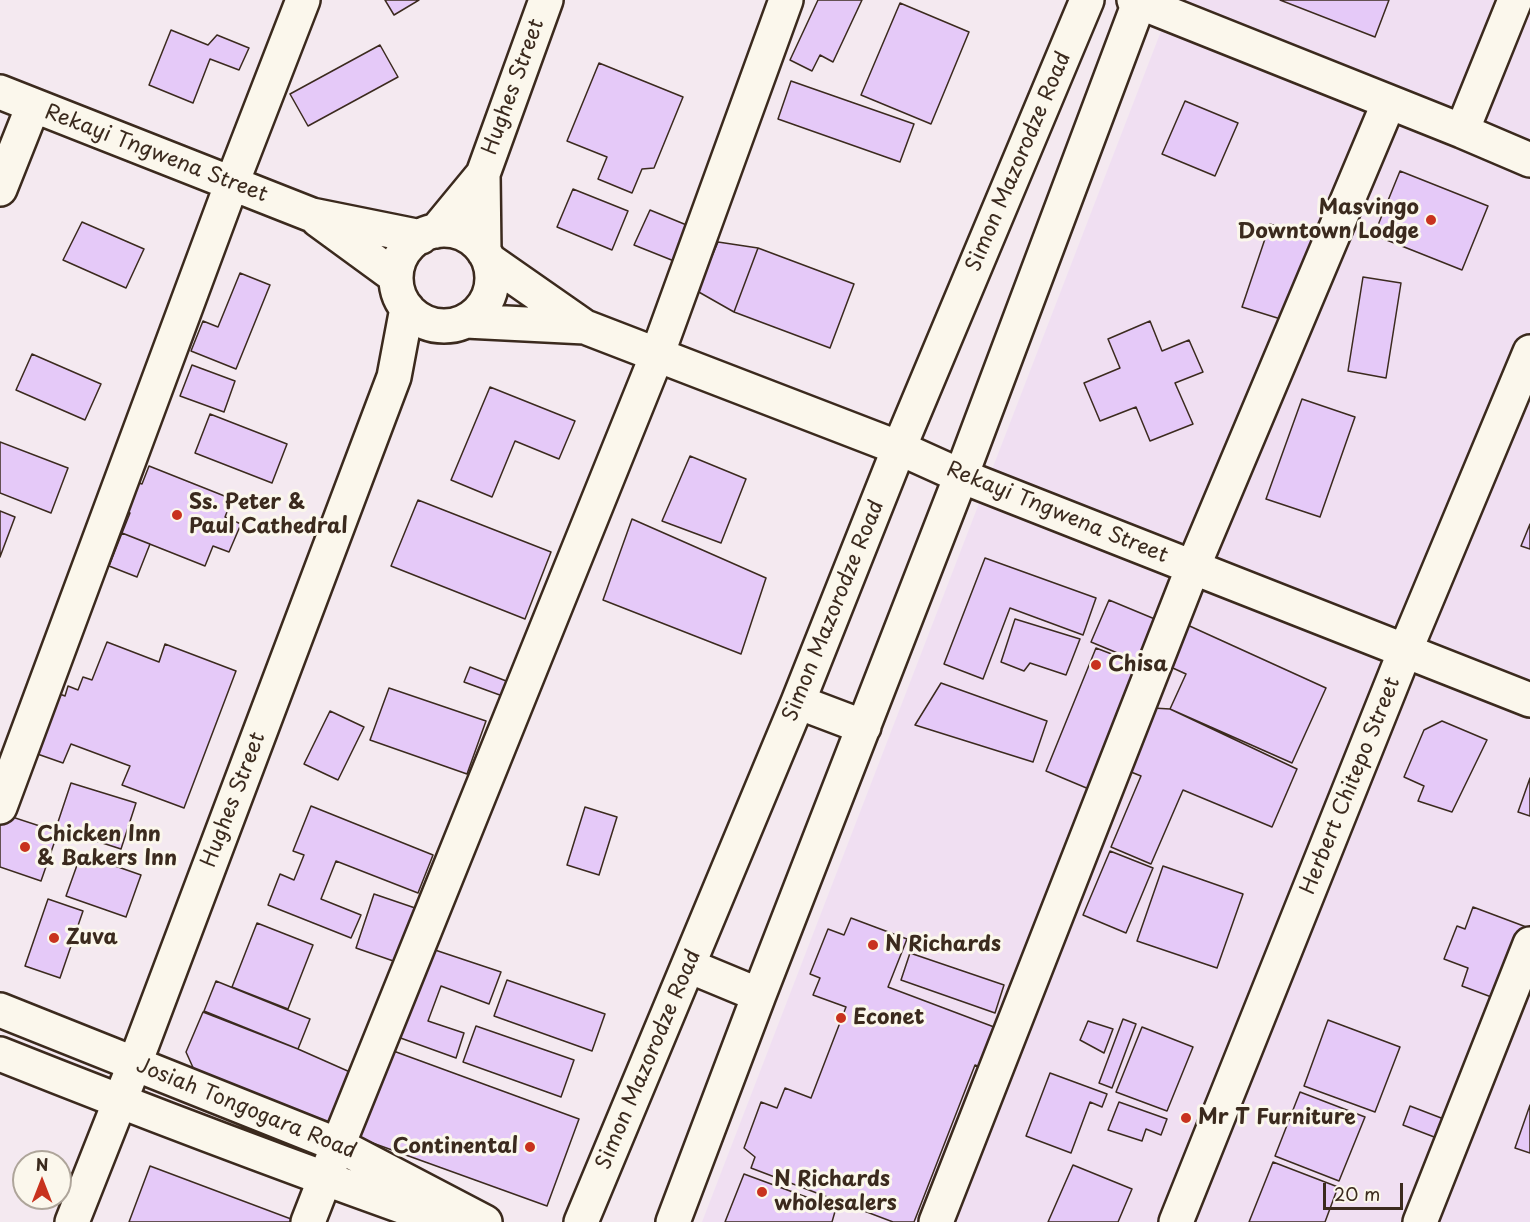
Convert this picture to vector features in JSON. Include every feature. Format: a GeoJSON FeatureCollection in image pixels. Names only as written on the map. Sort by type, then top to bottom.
{"type":"FeatureCollection","features":[{"type":"Feature","properties":{"kind":"main road"},"geometry":{"type":"LineString","coordinates":[[0,807],[232,183],[303,0]]}},
{"type":"Feature","properties":{"kind":"main road","name":"Hughes Street"},"geometry":{"type":"LineString","coordinates":[[483,174],[546,0]]}},
{"type":"Feature","properties":{"kind":"main road"},"geometry":{"type":"LineString","coordinates":[[308,1222],[657,355],[786,0]]}},
{"type":"Feature","properties":{"kind":"main road","name":"Simon Mazorodze Road"},"geometry":{"type":"LineString","coordinates":[[581,1222],[798,702],[899,448],[1087,0]]}},
{"type":"Feature","properties":{"kind":"main road"},"geometry":{"type":"LineString","coordinates":[[673,1222],[961,476],[1138,1],[1530,160]]}},
{"type":"Feature","properties":{"kind":"main road"},"geometry":{"type":"LineString","coordinates":[[1462,131],[1520,6]]}},
{"type":"Feature","properties":{"kind":"main road","name":"Rekayi Tngwena Street"},"geometry":{"type":"LineString","coordinates":[[0,92],[312,215]]}},
{"type":"Feature","properties":{"kind":"main road"},"geometry":{"type":"LineString","coordinates":[[936,1222],[1193,567],[1389,102]]}},
{"type":"Feature","properties":{"kind":"main road"},"geometry":{"type":"LineString","coordinates":[[0,189],[33,106]]}},
{"type":"Feature","properties":{"kind":"main road"},"geometry":{"type":"LineString","coordinates":[[483,174],[429,234],[408,247],[399,261],[396,277],[398,294],[407,308],[419,319],[433,325],[457,323],[585,327]]}},
{"type":"Feature","properties":{"kind":"main road"},"geometry":{"type":"LineString","coordinates":[[483,174],[486,256]]}},
{"type":"Feature","properties":{"kind":"main road"},"geometry":{"type":"LineString","coordinates":[[312,215],[429,234],[453,231],[469,237],[486,256],[492,274],[491,289],[485,303],[476,314],[457,323],[394,377]]}},
{"type":"Feature","properties":{"kind":"main road"},"geometry":{"type":"LineString","coordinates":[[312,215],[396,277]]}},
{"type":"Feature","properties":{"kind":"main road"},"geometry":{"type":"LineString","coordinates":[[486,256],[585,327]]}},
{"type":"Feature","properties":{"kind":"main road","name":"Hughes Street"},"geometry":{"type":"LineString","coordinates":[[72,1222],[135,1063],[394,377],[407,308]]}},
{"type":"Feature","properties":{"kind":"main road","name":"Rekayi Tngwena Street"},"geometry":{"type":"LineString","coordinates":[[585,327],[899,448],[961,476],[1530,700]]}},
{"type":"Feature","properties":{"kind":"main road","name":"Herbert Chitepo Street"},"geometry":{"type":"LineString","coordinates":[[1176,1222],[1405,651],[1530,352]]}},
{"type":"Feature","properties":{"kind":"main road"},"geometry":{"type":"LineString","coordinates":[[798,702],[864,727]]}},
{"type":"Feature","properties":{"kind":"main road"},"geometry":{"type":"LineString","coordinates":[[1420,1222],[1530,944]]}},
{"type":"Feature","properties":{"kind":"main road"},"geometry":{"type":"LineString","coordinates":[[689,966],[759,995]]}},
{"type":"Feature","properties":{"kind":"main road","name":"Josiah Tongogara Road"},"geometry":{"type":"LineString","coordinates":[[0,1010],[338,1145],[485,1222]]}},
{"type":"Feature","properties":{"kind":"main road","name":"Josiah Tongogara Road"},"geometry":{"type":"LineString","coordinates":[[0,1054],[325,1179],[446,1222]]}},
{"type":"Feature","properties":{"kind":"shaded area"},"geometry":{"type":"Polygon","coordinates":[[[1173,0],[1530,0],[1530,1222],[702,1222],[1173,0]]]}},
{"type":"Feature","properties":{"kind":"building"},"geometry":{"type":"Polygon","coordinates":[[[385,0],[419,0],[394,15],[385,0]]]}},
{"type":"Feature","properties":{"kind":"building"},"geometry":{"type":"Polygon","coordinates":[[[818,0],[862,0],[833,62],[820,55],[812,71],[790,60],[818,0]]]}},
{"type":"Feature","properties":{"kind":"building"},"geometry":{"type":"Polygon","coordinates":[[[1280,0],[1389,0],[1375,37],[1280,0]]]}},
{"type":"Feature","properties":{"kind":"building"},"geometry":{"type":"Polygon","coordinates":[[[900,3],[969,32],[931,124],[861,95],[900,3]]]}},
{"type":"Feature","properties":{"kind":"building"},"geometry":{"type":"Polygon","coordinates":[[[171,30],[208,45],[217,35],[249,48],[239,70],[210,59],[193,103],[149,85],[171,30]]]}},
{"type":"Feature","properties":{"kind":"building"},"geometry":{"type":"Polygon","coordinates":[[[380,45],[398,77],[308,126],[290,94],[380,45]]]}},
{"type":"Feature","properties":{"kind":"building"},"geometry":{"type":"Polygon","coordinates":[[[599,63],[683,97],[654,168],[642,169],[632,193],[598,179],[607,157],[567,141],[599,63]]]}},
{"type":"Feature","properties":{"kind":"building"},"geometry":{"type":"Polygon","coordinates":[[[791,81],[914,124],[900,162],[778,119],[791,81]]]}},
{"type":"Feature","properties":{"kind":"building"},"geometry":{"type":"Polygon","coordinates":[[[1185,101],[1238,123],[1215,176],[1162,154],[1185,101]]]}},
{"type":"Feature","properties":{"kind":"building","name":"Masvingo Downtown Lodge"},"geometry":{"type":"Polygon","coordinates":[[[1400,171],[1488,206],[1462,270],[1374,235],[1400,171]]]}},
{"type":"Feature","properties":{"kind":"building"},"geometry":{"type":"Polygon","coordinates":[[[573,189],[628,211],[612,250],[557,227],[573,189]]]}},
{"type":"Feature","properties":{"kind":"building"},"geometry":{"type":"Polygon","coordinates":[[[650,210],[689,226],[674,261],[634,245],[650,210]]]}},
{"type":"Feature","properties":{"kind":"building"},"geometry":{"type":"Polygon","coordinates":[[[82,222],[144,249],[126,288],[63,260],[82,222]]]}},
{"type":"Feature","properties":{"kind":"building"},"geometry":{"type":"Polygon","coordinates":[[[1270,224],[1314,239],[1287,321],[1242,307],[1270,224]]]}},
{"type":"Feature","properties":{"kind":"building"},"geometry":{"type":"Polygon","coordinates":[[[718,242],[758,248],[734,312],[697,291],[718,242]]]}},
{"type":"Feature","properties":{"kind":"building"},"geometry":{"type":"Polygon","coordinates":[[[758,248],[854,284],[830,348],[734,312],[758,248]]]}},
{"type":"Feature","properties":{"kind":"building"},"geometry":{"type":"Polygon","coordinates":[[[240,273],[270,285],[236,369],[191,351],[203,321],[218,327],[240,273]]]}},
{"type":"Feature","properties":{"kind":"building"},"geometry":{"type":"Polygon","coordinates":[[[1363,277],[1401,283],[1386,378],[1348,371],[1363,277]]]}},
{"type":"Feature","properties":{"kind":"building"},"geometry":{"type":"Polygon","coordinates":[[[1150,321],[1162,351],[1189,340],[1203,372],[1175,383],[1193,424],[1150,441],[1136,407],[1100,421],[1084,383],[1120,368],[1108,339],[1150,321]]]}},
{"type":"Feature","properties":{"kind":"building"},"geometry":{"type":"Polygon","coordinates":[[[32,354],[101,384],[85,420],[16,390],[32,354]]]}},
{"type":"Feature","properties":{"kind":"building"},"geometry":{"type":"Polygon","coordinates":[[[192,365],[235,381],[224,412],[180,396],[192,365]]]}},
{"type":"Feature","properties":{"kind":"building"},"geometry":{"type":"Polygon","coordinates":[[[490,387],[575,421],[559,459],[515,441],[492,497],[451,480],[490,387]]]}},
{"type":"Feature","properties":{"kind":"building"},"geometry":{"type":"Polygon","coordinates":[[[1302,399],[1355,417],[1320,517],[1266,499],[1302,399]]]}},
{"type":"Feature","properties":{"kind":"building"},"geometry":{"type":"Polygon","coordinates":[[[210,414],[287,444],[272,483],[195,453],[210,414]]]}},
{"type":"Feature","properties":{"kind":"building"},"geometry":{"type":"Polygon","coordinates":[[[0,442],[68,468],[51,513],[0,493],[0,442]]]}},
{"type":"Feature","properties":{"kind":"building"},"geometry":{"type":"Polygon","coordinates":[[[690,456],[746,479],[721,543],[662,521],[690,456]]]}},
{"type":"Feature","properties":{"kind":"building","name":"Ss. Peter & Paul Cathedral"},"geometry":{"type":"Polygon","coordinates":[[[149,466],[232,499],[225,517],[241,524],[229,552],[213,546],[205,566],[122,533],[130,513],[122,510],[133,481],[142,484],[149,466]]]}},
{"type":"Feature","properties":{"kind":"building"},"geometry":{"type":"Polygon","coordinates":[[[418,500],[551,552],[525,619],[391,566],[418,500]]]}},
{"type":"Feature","properties":{"kind":"building"},"geometry":{"type":"Polygon","coordinates":[[[0,511],[15,517],[0,557],[0,511]]]}},
{"type":"Feature","properties":{"kind":"building"},"geometry":{"type":"Polygon","coordinates":[[[632,519],[766,578],[741,654],[603,600],[632,519]]]}},
{"type":"Feature","properties":{"kind":"building"},"geometry":{"type":"Polygon","coordinates":[[[1530,524],[1530,549],[1521,546],[1530,524]]]}},
{"type":"Feature","properties":{"kind":"building"},"geometry":{"type":"Polygon","coordinates":[[[122,533],[150,544],[137,577],[109,566],[122,533]]]}},
{"type":"Feature","properties":{"kind":"building"},"geometry":{"type":"Polygon","coordinates":[[[985,558],[1096,598],[1083,635],[1010,608],[983,679],[944,664],[985,558]]]}},
{"type":"Feature","properties":{"kind":"building"},"geometry":{"type":"Polygon","coordinates":[[[1109,600],[1162,622],[1144,664],[1091,642],[1109,600]]]}},
{"type":"Feature","properties":{"kind":"building"},"geometry":{"type":"Polygon","coordinates":[[[1015,619],[1080,639],[1066,675],[1030,663],[1024,671],[1001,662],[1015,619]]]}},
{"type":"Feature","properties":{"kind":"building"},"geometry":{"type":"Polygon","coordinates":[[[1183,623],[1326,688],[1292,763],[1170,709],[1186,674],[1164,664],[1183,623]]]}},
{"type":"Feature","properties":{"kind":"building"},"geometry":{"type":"Polygon","coordinates":[[[107,642],[159,662],[165,644],[236,671],[184,808],[122,785],[130,766],[71,744],[63,763],[26,750],[49,690],[65,696],[68,686],[78,690],[83,677],[92,680],[107,642]]]}},
{"type":"Feature","properties":{"kind":"building"},"geometry":{"type":"Polygon","coordinates":[[[1096,648],[1148,668],[1096,792],[1046,771],[1096,648]]]}},
{"type":"Feature","properties":{"kind":"building"},"geometry":{"type":"Polygon","coordinates":[[[470,667],[514,684],[508,698],[464,682],[470,667]]]}},
{"type":"Feature","properties":{"kind":"building"},"geometry":{"type":"Polygon","coordinates":[[[941,683],[1047,721],[1033,762],[915,725],[941,683]]]}},
{"type":"Feature","properties":{"kind":"building"},"geometry":{"type":"Polygon","coordinates":[[[389,688],[486,721],[467,774],[370,740],[389,688]]]}},
{"type":"Feature","properties":{"kind":"building"},"geometry":{"type":"Polygon","coordinates":[[[1153,708],[1170,709],[1297,769],[1272,827],[1183,790],[1151,864],[1111,847],[1141,776],[1126,770],[1153,708]]]}},
{"type":"Feature","properties":{"kind":"building"},"geometry":{"type":"Polygon","coordinates":[[[330,711],[364,727],[338,780],[304,764],[330,711]]]}},
{"type":"Feature","properties":{"kind":"building"},"geometry":{"type":"Polygon","coordinates":[[[1442,721],[1487,740],[1452,812],[1418,801],[1424,786],[1404,777],[1424,730],[1442,721]]]}},
{"type":"Feature","properties":{"kind":"building"},"geometry":{"type":"Polygon","coordinates":[[[1530,778],[1530,816],[1518,812],[1530,778]]]}},
{"type":"Feature","properties":{"kind":"building"},"geometry":{"type":"Polygon","coordinates":[[[71,783],[136,803],[121,849],[56,828],[71,783]]]}},
{"type":"Feature","properties":{"kind":"building"},"geometry":{"type":"Polygon","coordinates":[[[311,806],[433,855],[418,893],[336,861],[321,899],[361,915],[351,938],[268,905],[280,874],[294,880],[304,855],[293,851],[311,806]]]}},
{"type":"Feature","properties":{"kind":"building"},"geometry":{"type":"Polygon","coordinates":[[[585,807],[617,817],[599,875],[567,865],[585,807]]]}},
{"type":"Feature","properties":{"kind":"building"},"geometry":{"type":"Polygon","coordinates":[[[0,813],[58,832],[41,881],[0,867],[0,813]]]}},
{"type":"Feature","properties":{"kind":"building"},"geometry":{"type":"Polygon","coordinates":[[[1110,851],[1153,868],[1126,933],[1083,915],[1110,851]]]}},
{"type":"Feature","properties":{"kind":"building"},"geometry":{"type":"Polygon","coordinates":[[[81,854],[141,875],[126,917],[66,896],[81,854]]]}},
{"type":"Feature","properties":{"kind":"building"},"geometry":{"type":"Polygon","coordinates":[[[1163,866],[1243,894],[1217,968],[1137,941],[1163,866]]]}},
{"type":"Feature","properties":{"kind":"building"},"geometry":{"type":"Polygon","coordinates":[[[374,894],[421,910],[402,964],[356,948],[374,894]]]}},
{"type":"Feature","properties":{"kind":"building","name":"Zuva"},"geometry":{"type":"Polygon","coordinates":[[[48,899],[83,911],[60,978],[25,966],[48,899]]]}},
{"type":"Feature","properties":{"kind":"building"},"geometry":{"type":"Polygon","coordinates":[[[1473,907],[1529,928],[1502,1001],[1462,986],[1468,968],[1444,959],[1457,926],[1465,929],[1473,907]]]}},
{"type":"Feature","properties":{"kind":"building"},"geometry":{"type":"Polygon","coordinates":[[[851,918],[907,939],[888,987],[1002,1030],[987,1070],[975,1065],[914,1222],[893,1222],[751,1168],[755,1157],[744,1148],[761,1102],[777,1108],[785,1088],[811,1098],[846,1007],[813,995],[820,978],[810,974],[828,929],[844,935],[851,918]]]}},
{"type":"Feature","properties":{"kind":"building"},"geometry":{"type":"Polygon","coordinates":[[[257,923],[313,945],[288,1009],[232,987],[257,923]]]}},
{"type":"Feature","properties":{"kind":"building"},"geometry":{"type":"Polygon","coordinates":[[[426,947],[501,972],[489,1004],[441,986],[428,1021],[464,1033],[456,1058],[395,1036],[426,947]]]}},
{"type":"Feature","properties":{"kind":"building"},"geometry":{"type":"Polygon","coordinates":[[[910,953],[1004,985],[995,1013],[901,980],[910,953]]]}},
{"type":"Feature","properties":{"kind":"building"},"geometry":{"type":"Polygon","coordinates":[[[507,980],[605,1014],[592,1051],[494,1016],[507,980]]]}},
{"type":"Feature","properties":{"kind":"building"},"geometry":{"type":"Polygon","coordinates":[[[216,981],[310,1019],[298,1049],[204,1011],[216,981]]]}},
{"type":"Feature","properties":{"kind":"building"},"geometry":{"type":"Polygon","coordinates":[[[203,1012],[298,1049],[359,1076],[336,1130],[195,1072],[186,1052],[203,1012]]]}},
{"type":"Feature","properties":{"kind":"building"},"geometry":{"type":"Polygon","coordinates":[[[1123,1019],[1136,1024],[1112,1088],[1099,1083],[1123,1019]]]}},
{"type":"Feature","properties":{"kind":"building"},"geometry":{"type":"Polygon","coordinates":[[[1328,1020],[1400,1047],[1375,1112],[1304,1086],[1328,1020]]]}},
{"type":"Feature","properties":{"kind":"building"},"geometry":{"type":"Polygon","coordinates":[[[1088,1021],[1113,1029],[1104,1053],[1080,1040],[1088,1021]]]}},
{"type":"Feature","properties":{"kind":"building"},"geometry":{"type":"Polygon","coordinates":[[[476,1026],[574,1060],[561,1097],[463,1062],[476,1026]]]}},
{"type":"Feature","properties":{"kind":"building"},"geometry":{"type":"Polygon","coordinates":[[[1142,1027],[1193,1047],[1167,1111],[1116,1092],[1142,1027]]]}},
{"type":"Feature","properties":{"kind":"building"},"geometry":{"type":"Polygon","coordinates":[[[388,1049],[579,1119],[547,1206],[356,1137],[388,1049]]]}},
{"type":"Feature","properties":{"kind":"building"},"geometry":{"type":"Polygon","coordinates":[[[1050,1073],[1107,1094],[1102,1107],[1090,1102],[1071,1153],[1026,1136],[1050,1073]]]}},
{"type":"Feature","properties":{"kind":"building"},"geometry":{"type":"Polygon","coordinates":[[[1300,1092],[1365,1117],[1339,1181],[1275,1156],[1300,1092]]]}},
{"type":"Feature","properties":{"kind":"building"},"geometry":{"type":"Polygon","coordinates":[[[1119,1102],[1167,1119],[1161,1135],[1146,1129],[1142,1141],[1108,1130],[1119,1102]]]}},
{"type":"Feature","properties":{"kind":"building"},"geometry":{"type":"Polygon","coordinates":[[[1530,1105],[1530,1153],[1515,1148],[1530,1105]]]}},
{"type":"Feature","properties":{"kind":"building"},"geometry":{"type":"Polygon","coordinates":[[[1410,1106],[1449,1121],[1442,1140],[1403,1125],[1410,1106]]]}},
{"type":"Feature","properties":{"kind":"building"},"geometry":{"type":"Polygon","coordinates":[[[1273,1162],[1338,1187],[1325,1222],[1249,1222],[1273,1162]]]}},
{"type":"Feature","properties":{"kind":"building"},"geometry":{"type":"Polygon","coordinates":[[[1073,1165],[1132,1189],[1118,1222],[1048,1222],[1073,1165]]]}},
{"type":"Feature","properties":{"kind":"building"},"geometry":{"type":"Polygon","coordinates":[[[150,1166],[299,1222],[129,1222],[150,1166]]]}},
{"type":"Feature","properties":{"kind":"building"},"geometry":{"type":"Polygon","coordinates":[[[744,1174],[836,1208],[832,1222],[725,1222],[744,1174]]]}},
{"type":"Feature","properties":{"kind":"place","name":"Masvingo Downtown Lodge"},"geometry":{"type":"Point","coordinates":[1431,220]}},
{"type":"Feature","properties":{"kind":"place","name":"Ss. Peter & Paul Cathedral"},"geometry":{"type":"Point","coordinates":[177,515]}},
{"type":"Feature","properties":{"kind":"place","name":"Chisa"},"geometry":{"type":"Point","coordinates":[1096,665]}},
{"type":"Feature","properties":{"kind":"place","name":"Chicken Inn & Bakers Inn"},"geometry":{"type":"Point","coordinates":[25,847]}},
{"type":"Feature","properties":{"kind":"place","name":"Zuva"},"geometry":{"type":"Point","coordinates":[54,938]}},
{"type":"Feature","properties":{"kind":"place","name":"N Richards"},"geometry":{"type":"Point","coordinates":[873,945]}},
{"type":"Feature","properties":{"kind":"place","name":"Econet"},"geometry":{"type":"Point","coordinates":[841,1018]}},
{"type":"Feature","properties":{"kind":"place","name":"Mr T Furniture"},"geometry":{"type":"Point","coordinates":[1186,1118]}},
{"type":"Feature","properties":{"kind":"place","name":"Continental"},"geometry":{"type":"Point","coordinates":[530,1147]}},
{"type":"Feature","properties":{"kind":"place","name":"N Richards wholesalers"},"geometry":{"type":"Point","coordinates":[762,1192]}}]}
